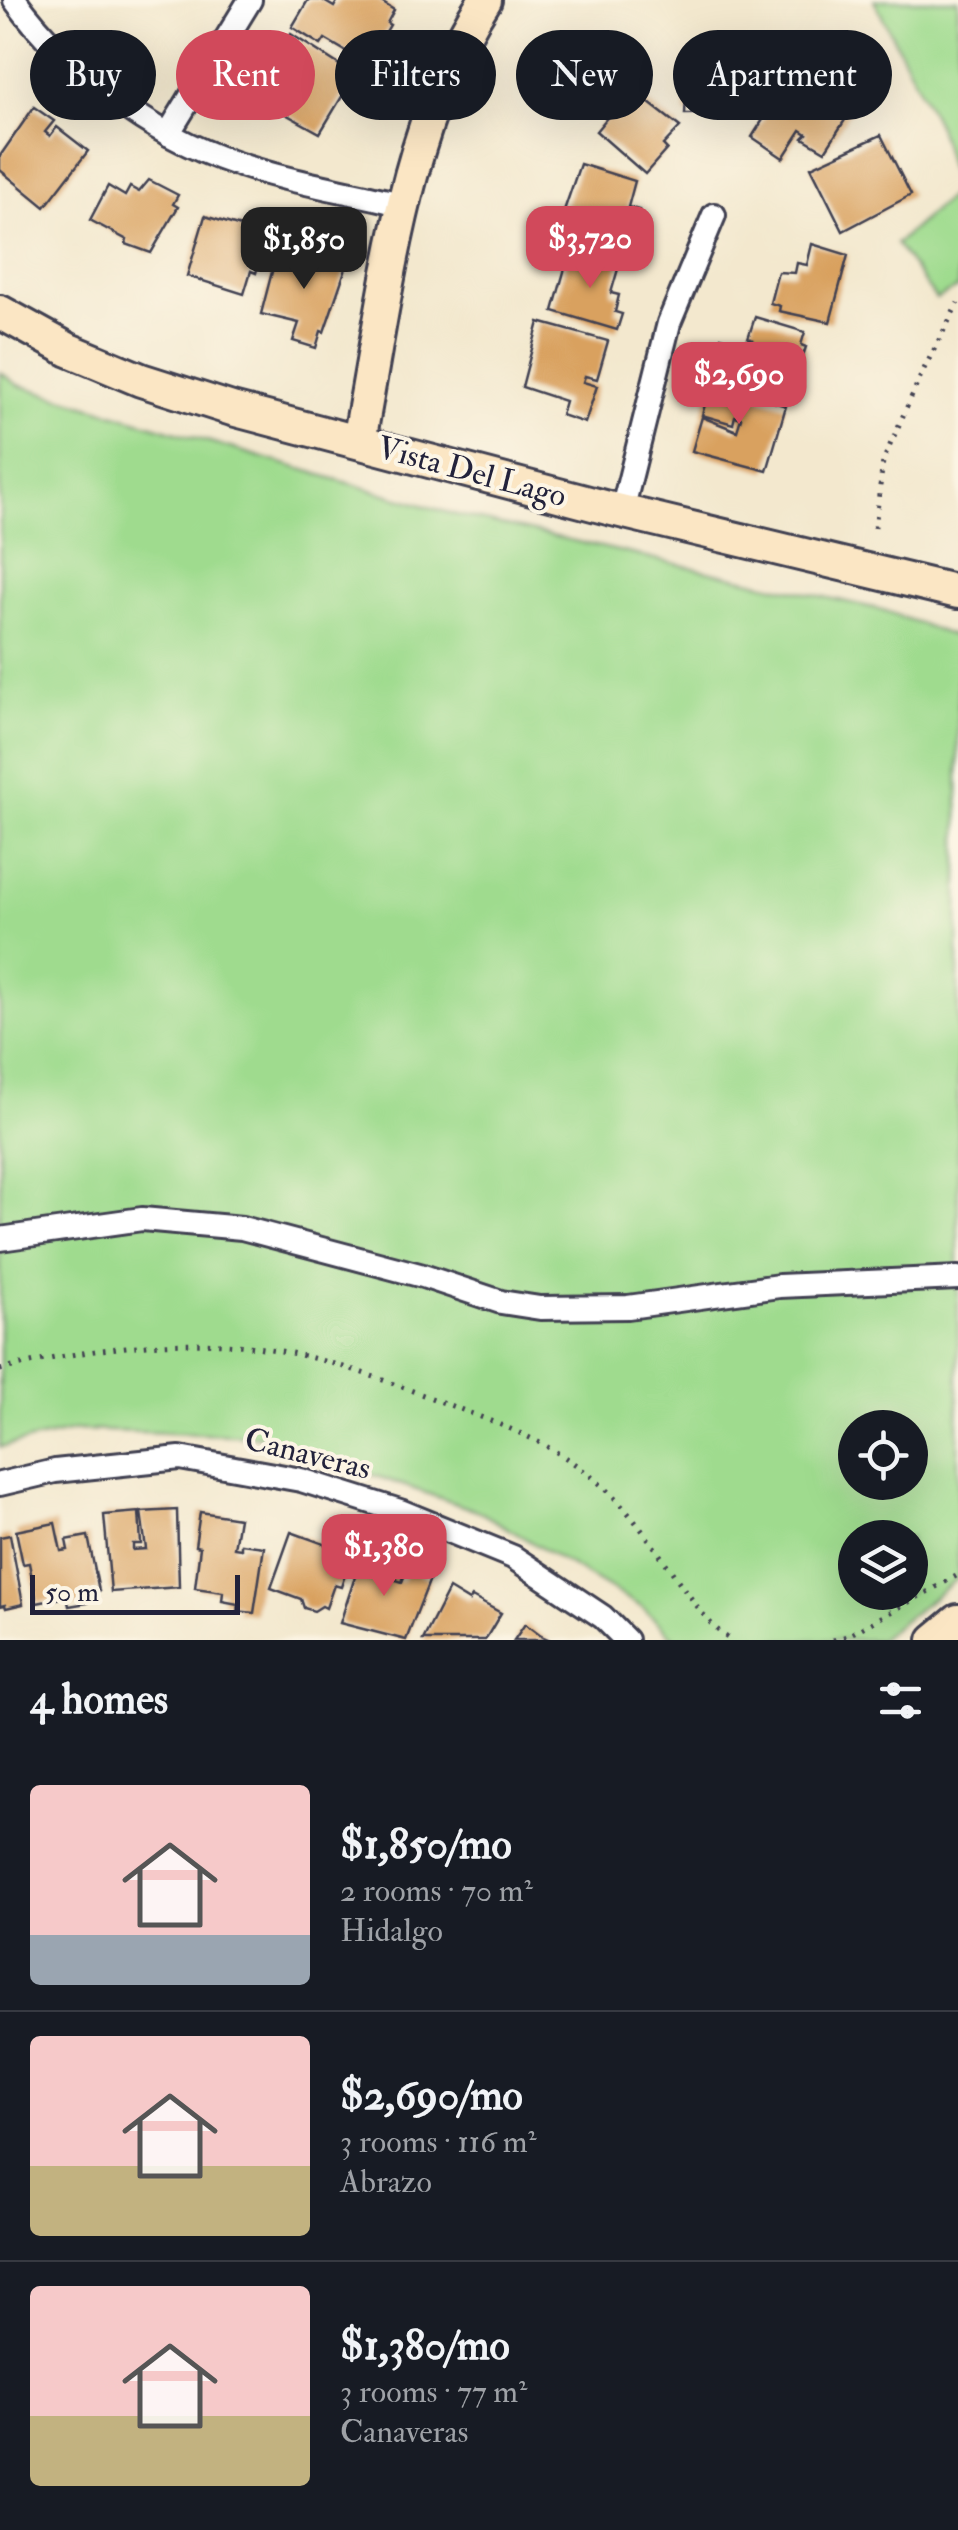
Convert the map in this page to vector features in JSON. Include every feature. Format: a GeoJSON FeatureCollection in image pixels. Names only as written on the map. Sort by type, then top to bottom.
{"type":"FeatureCollection","features":[{"type":"Feature","properties":{"kind":"street"},"geometry":{"type":"LineString","coordinates":[[16,0],[34,26],[94,82],[168,134],[234,163],[405,205]]}},
{"type":"Feature","properties":{"kind":"street"},"geometry":{"type":"LineString","coordinates":[[168,134],[250,0]]}},
{"type":"Feature","properties":{"kind":"street"},"geometry":{"type":"LineString","coordinates":[[359,440],[405,205],[425,124],[440,83],[485,0]]}},
{"type":"Feature","properties":{"kind":"street"},"geometry":{"type":"LineString","coordinates":[[622,511],[669,324],[714,214]]}},
{"type":"Feature","properties":{"kind":"street","name":"Vista Del Lago"},"geometry":{"type":"LineString","coordinates":[[0,312],[68,350],[141,380],[232,409],[622,511],[958,592]]}},
{"type":"Feature","properties":{"kind":"street"},"geometry":{"type":"LineString","coordinates":[[0,1239],[142,1219],[242,1228],[423,1276],[501,1302],[540,1308],[628,1307],[778,1286],[958,1278]]}},
{"type":"Feature","properties":{"kind":"street","name":"Canaveras"},"geometry":{"type":"LineString","coordinates":[[0,1484],[55,1471],[180,1458],[302,1480],[400,1511],[513,1557],[603,1616],[626,1640]]}},
{"type":"Feature","properties":{"kind":"street"},"geometry":{"type":"LineString","coordinates":[[935,1640],[958,1621]]}},
{"type":"Feature","properties":{"kind":"path"},"geometry":{"type":"LineString","coordinates":[[875,528],[883,461],[958,303]]}},
{"type":"Feature","properties":{"kind":"path"},"geometry":{"type":"LineString","coordinates":[[0,1370],[47,1358],[197,1342],[257,1347],[368,1374],[519,1430],[569,1458],[604,1487],[696,1604],[731,1640]]}},
{"type":"Feature","properties":{"kind":"path"},"geometry":{"type":"LineString","coordinates":[[833,1640],[958,1574]]}},
{"type":"Feature","properties":{"kind":"green space"},"geometry":{"type":"Polygon","coordinates":[[[874,0],[958,0],[958,288],[936,299],[896,244],[956,191],[938,126],[874,0]]]}},
{"type":"Feature","properties":{"kind":"green space"},"geometry":{"type":"Polygon","coordinates":[[[0,372],[18,385],[453,514],[883,610],[958,638],[958,1578],[928,1601],[928,1520],[838,1520],[838,1610],[917,1610],[878,1640],[676,1640],[643,1608],[480,1512],[261,1436],[77,1430],[0,1447],[0,372]]]}},
{"type":"Feature","properties":{"kind":"building"},"geometry":{"type":"Polygon","coordinates":[[[308,0],[322,0],[334,7],[338,0],[378,0],[394,10],[387,30],[335,30],[335,45],[325,39],[321,45],[315,41],[315,30],[292,27],[308,0]]]}},
{"type":"Feature","properties":{"kind":"building"},"geometry":{"type":"Polygon","coordinates":[[[315,49],[335,62],[335,108],[320,133],[296,120],[315,120],[315,49]]]}},
{"type":"Feature","properties":{"kind":"building"},"geometry":{"type":"Polygon","coordinates":[[[653,106],[680,127],[645,174],[596,131],[605,120],[653,120],[653,106]]]}},
{"type":"Feature","properties":{"kind":"building"},"geometry":{"type":"Polygon","coordinates":[[[30,113],[30,120],[54,121],[45,132],[50,136],[57,127],[88,151],[45,207],[0,170],[0,156],[30,113]]]}},
{"type":"Feature","properties":{"kind":"building"},"geometry":{"type":"Polygon","coordinates":[[[763,120],[845,120],[825,151],[803,138],[807,134],[801,130],[783,158],[752,137],[763,120]]]}},
{"type":"Feature","properties":{"kind":"building"},"geometry":{"type":"Polygon","coordinates":[[[881,135],[911,195],[843,231],[811,167],[881,135]]]}},
{"type":"Feature","properties":{"kind":"building"},"geometry":{"type":"Polygon","coordinates":[[[580,164],[635,181],[628,207],[639,210],[627,249],[558,228],[580,164]]]}},
{"type":"Feature","properties":{"kind":"building"},"geometry":{"type":"Polygon","coordinates":[[[149,180],[178,195],[173,204],[178,207],[151,253],[126,244],[127,240],[90,220],[108,186],[125,196],[130,187],[139,192],[149,180]]]}},
{"type":"Feature","properties":{"kind":"building"},"geometry":{"type":"Polygon","coordinates":[[[205,216],[267,235],[256,273],[251,271],[244,294],[187,276],[205,216]]]}},
{"type":"Feature","properties":{"kind":"building"},"geometry":{"type":"Polygon","coordinates":[[[812,244],[848,255],[830,322],[779,311],[780,306],[770,303],[778,272],[795,273],[797,263],[807,265],[812,244]]]}},
{"type":"Feature","properties":{"kind":"building"},"geometry":{"type":"Polygon","coordinates":[[[279,245],[318,257],[315,267],[321,268],[326,252],[349,259],[316,348],[293,341],[299,323],[261,314],[279,245]]]}},
{"type":"Feature","properties":{"kind":"building"},"geometry":{"type":"Polygon","coordinates":[[[569,254],[592,260],[594,254],[620,262],[611,293],[619,295],[615,312],[622,314],[617,330],[553,311],[569,254]]]}},
{"type":"Feature","properties":{"kind":"building"},"geometry":{"type":"Polygon","coordinates":[[[755,317],[805,332],[801,345],[806,347],[800,365],[795,363],[788,390],[745,378],[743,385],[710,374],[721,337],[751,346],[753,340],[748,338],[755,317]]]}},
{"type":"Feature","properties":{"kind":"building"},"geometry":{"type":"Polygon","coordinates":[[[539,322],[608,341],[597,379],[585,376],[583,382],[597,386],[585,423],[561,415],[565,401],[522,387],[539,322]]]}},
{"type":"Feature","properties":{"kind":"building"},"geometry":{"type":"Polygon","coordinates":[[[712,381],[786,406],[767,471],[692,451],[702,417],[737,431],[741,418],[735,416],[733,424],[702,415],[712,381]]]}},
{"type":"Feature","properties":{"kind":"building"},"geometry":{"type":"Polygon","coordinates":[[[177,1510],[179,1587],[111,1592],[104,1515],[139,1512],[141,1544],[133,1544],[133,1550],[146,1549],[141,1512],[177,1510]]]}},
{"type":"Feature","properties":{"kind":"building"},"geometry":{"type":"Polygon","coordinates":[[[200,1512],[239,1518],[234,1548],[241,1549],[241,1544],[264,1547],[254,1613],[237,1611],[238,1604],[222,1601],[223,1592],[195,1588],[200,1512]]]}},
{"type":"Feature","properties":{"kind":"building"},"geometry":{"type":"Polygon","coordinates":[[[55,1523],[61,1551],[68,1550],[66,1540],[88,1536],[99,1591],[85,1594],[87,1603],[69,1606],[67,1597],[37,1603],[29,1563],[23,1564],[16,1531],[55,1523]]]}},
{"type":"Feature","properties":{"kind":"building"},"geometry":{"type":"Polygon","coordinates":[[[291,1532],[352,1554],[341,1587],[334,1585],[326,1608],[304,1608],[301,1599],[271,1588],[291,1532]]]}},
{"type":"Feature","properties":{"kind":"building"},"geometry":{"type":"Polygon","coordinates":[[[10,1535],[23,1604],[6,1608],[0,1606],[0,1537],[10,1535]]]}},
{"type":"Feature","properties":{"kind":"building"},"geometry":{"type":"Polygon","coordinates":[[[362,1555],[400,1569],[396,1580],[402,1582],[407,1569],[430,1579],[406,1640],[340,1623],[362,1555]]]}},
{"type":"Feature","properties":{"kind":"building"},"geometry":{"type":"Polygon","coordinates":[[[449,1589],[501,1613],[485,1640],[423,1640],[449,1589]]]}},
{"type":"Feature","properties":{"kind":"building"},"geometry":{"type":"Polygon","coordinates":[[[525,1624],[541,1636],[550,1640],[514,1640],[525,1624]]]}}]}
